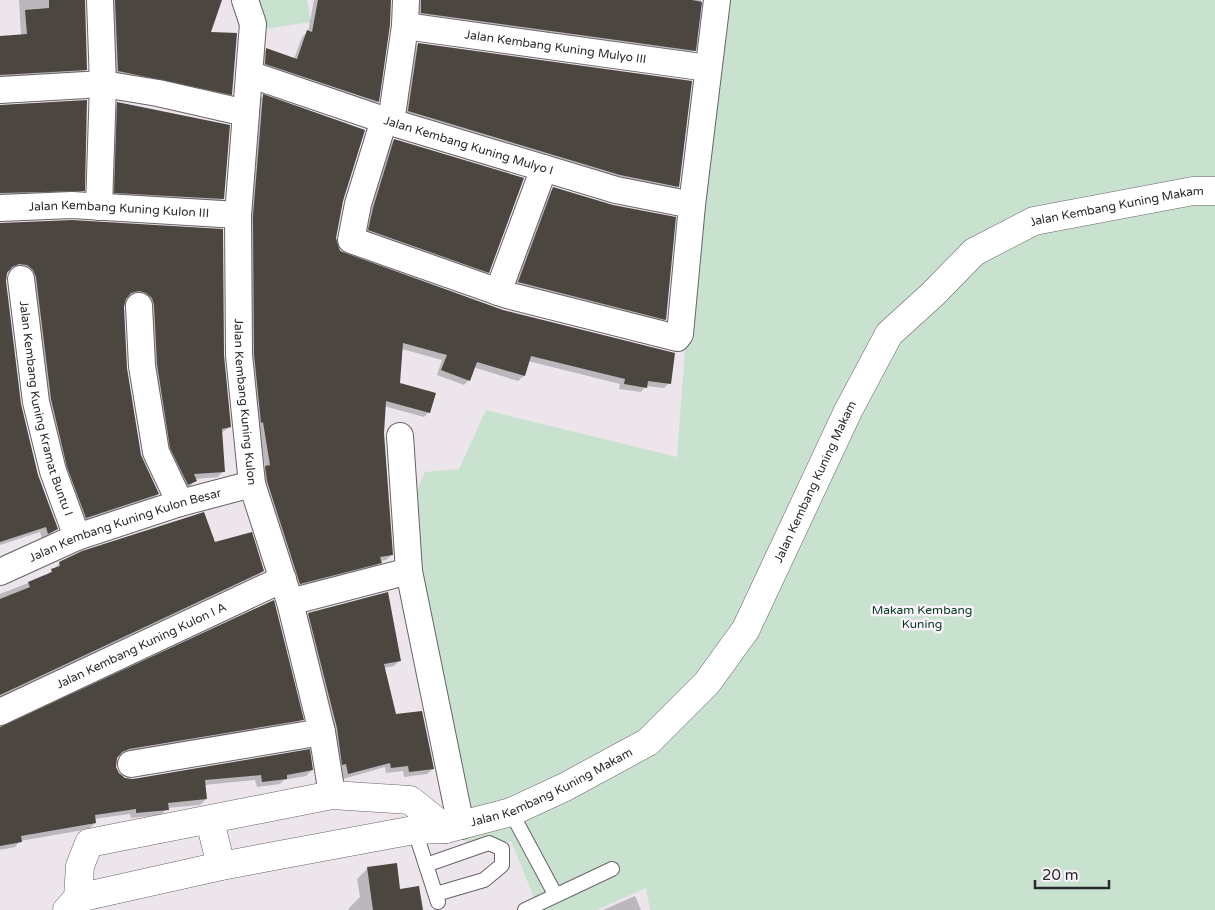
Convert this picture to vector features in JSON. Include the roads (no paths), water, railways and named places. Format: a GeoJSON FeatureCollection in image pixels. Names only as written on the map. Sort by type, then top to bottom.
{"type":"FeatureCollection","features":[{"type":"Feature","properties":{"kind":"street"},"geometry":{"type":"LineString","coordinates":[[99,207],[103,84],[100,0]]}},
{"type":"Feature","properties":{"kind":"street","name":"Jalan Kembang Kuning Kulon"},"geometry":{"type":"LineString","coordinates":[[245,0],[252,24],[238,216],[239,355],[252,484],[287,591],[322,732],[332,795]]}},
{"type":"Feature","properties":{"kind":"street"},"geometry":{"type":"LineString","coordinates":[[406,0],[405,26],[388,121],[358,204],[351,240],[498,292],[677,338],[680,334],[692,205],[717,0]]}},
{"type":"Feature","properties":{"kind":"street","name":"Jalan Kembang Kuning Mulyo III"},"geometry":{"type":"LineString","coordinates":[[405,26],[708,68]]}},
{"type":"Feature","properties":{"kind":"street","name":"Jalan Kembang Kuning Mulyo I"},"geometry":{"type":"LineString","coordinates":[[249,74],[388,121],[616,190],[692,205]]}},
{"type":"Feature","properties":{"kind":"street"},"geometry":{"type":"LineString","coordinates":[[0,90],[103,84],[158,93],[246,113]]}},
{"type":"Feature","properties":{"kind":"street"},"geometry":{"type":"LineString","coordinates":[[498,292],[544,168]]}},
{"type":"Feature","properties":{"kind":"street","name":"Jalan Kembang Kuning Makam"},"geometry":{"type":"LineString","coordinates":[[410,800],[332,795],[94,841],[89,843],[82,856],[73,904],[221,866],[414,830],[453,828],[511,812],[565,787],[648,742],[707,683],[746,629],[844,420],[889,334],[933,294],[974,252],[1034,220],[1192,191],[1215,190]]}},
{"type":"Feature","properties":{"kind":"street","name":"Jalan Kembang Kuning Kulon III"},"geometry":{"type":"LineString","coordinates":[[0,208],[72,205],[238,216]]}},
{"type":"Feature","properties":{"kind":"street","name":"Jalan Kembang Kuning Kramat Buntu I"},"geometry":{"type":"LineString","coordinates":[[21,279],[36,402],[52,472],[77,537]]}},
{"type":"Feature","properties":{"kind":"street"},"geometry":{"type":"LineString","coordinates":[[140,306],[142,366],[156,452],[180,502]]}},
{"type":"Feature","properties":{"kind":"street"},"geometry":{"type":"LineString","coordinates":[[400,436],[409,571],[453,828]]}},
{"type":"Feature","properties":{"kind":"street","name":"Jalan Kembang Kuning Kulon Besar"},"geometry":{"type":"LineString","coordinates":[[0,572],[77,537],[180,502],[252,484]]}},
{"type":"Feature","properties":{"kind":"street","name":"Jalan Kembang Kuning Kulon I A"},"geometry":{"type":"LineString","coordinates":[[0,712],[287,591],[409,571]]}},
{"type":"Feature","properties":{"kind":"street"},"geometry":{"type":"LineString","coordinates":[[131,764],[322,732]]}},
{"type":"Feature","properties":{"kind":"street"},"geometry":{"type":"LineString","coordinates":[[410,800],[453,828]]}},
{"type":"Feature","properties":{"kind":"street"},"geometry":{"type":"LineString","coordinates":[[210,820],[221,866]]}},
{"type":"Feature","properties":{"kind":"lane"},"geometry":{"type":"LineString","coordinates":[[410,800],[414,830],[437,899],[484,880],[502,865],[502,849],[489,843],[426,865]]}},
{"type":"Feature","properties":{"kind":"lane"},"geometry":{"type":"LineString","coordinates":[[511,812],[555,894]]}},
{"type":"Feature","properties":{"kind":"lane"},"geometry":{"type":"LineString","coordinates":[[525,910],[555,894],[612,869]]}},
{"type":"Feature","properties":{"kind":"park label","name":"Makam Kembang Kuning"},"geometry":{"type":"Point","coordinates":[922,617]}}]}
